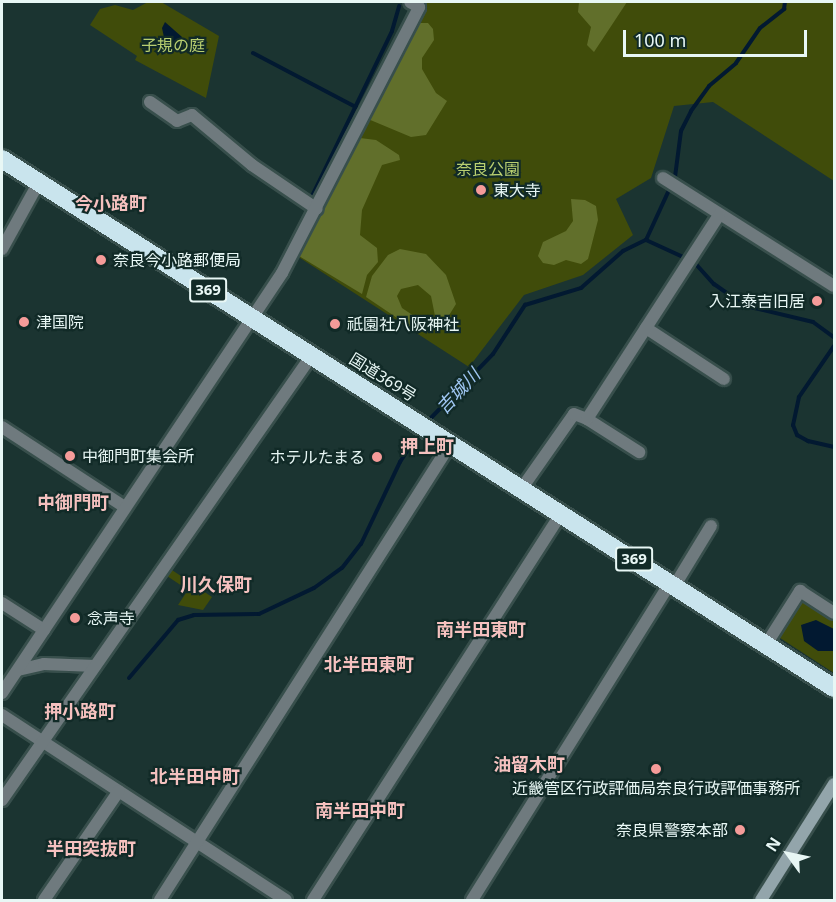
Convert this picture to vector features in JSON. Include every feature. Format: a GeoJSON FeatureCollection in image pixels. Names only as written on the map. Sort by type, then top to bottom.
{"type":"FeatureCollection","features":[{"type":"Feature","properties":{"kind":"highway","name":"国道369号"},"geometry":{"type":"LineString","coordinates":[[2,159],[767,643],[834,688]]}},
{"type":"Feature","properties":{"kind":"street"},"geometry":{"type":"LineString","coordinates":[[2,693],[123,506],[282,273],[317,209],[417,3]]}},
{"type":"Feature","properties":{"kind":"street"},"geometry":{"type":"LineString","coordinates":[[150,102],[177,121],[184,121],[192,115],[252,165],[317,209]]}},
{"type":"Feature","properties":{"kind":"street"},"geometry":{"type":"LineString","coordinates":[[2,249],[39,182]]}},
{"type":"Feature","properties":{"kind":"street"},"geometry":{"type":"LineString","coordinates":[[670,182],[834,286]]}},
{"type":"Feature","properties":{"kind":"street"},"geometry":{"type":"LineString","coordinates":[[587,419],[719,215]]}},
{"type":"Feature","properties":{"kind":"street"},"geometry":{"type":"LineString","coordinates":[[646,328],[724,379]]}},
{"type":"Feature","properties":{"kind":"street"},"geometry":{"type":"LineString","coordinates":[[2,800],[312,355]]}},
{"type":"Feature","properties":{"kind":"street"},"geometry":{"type":"LineString","coordinates":[[522,488],[574,414],[587,419],[639,452]]}},
{"type":"Feature","properties":{"kind":"street"},"geometry":{"type":"LineString","coordinates":[[2,427],[123,506]]}},
{"type":"Feature","properties":{"kind":"street"},"geometry":{"type":"LineString","coordinates":[[160,900],[451,443]]}},
{"type":"Feature","properties":{"kind":"street"},"geometry":{"type":"LineString","coordinates":[[313,900],[561,513]]}},
{"type":"Feature","properties":{"kind":"street"},"geometry":{"type":"LineString","coordinates":[[472,900],[711,526]]}},
{"type":"Feature","properties":{"kind":"street"},"geometry":{"type":"LineString","coordinates":[[767,643],[800,591],[834,613]]}},
{"type":"Feature","properties":{"kind":"street"},"geometry":{"type":"LineString","coordinates":[[2,603],[44,630]]}},
{"type":"Feature","properties":{"kind":"street"},"geometry":{"type":"LineString","coordinates":[[18,670],[44,664],[95,666]]}},
{"type":"Feature","properties":{"kind":"street"},"geometry":{"type":"LineString","coordinates":[[2,715],[286,900]]}},
{"type":"Feature","properties":{"kind":"street"},"geometry":{"type":"LineString","coordinates":[[761,900],[834,784]]}},
{"type":"Feature","properties":{"kind":"street"},"geometry":{"type":"LineString","coordinates":[[44,900],[119,791]]}},
{"type":"Feature","properties":{"kind":"green space","name":"子規の庭"},"geometry":{"type":"Polygon","coordinates":[[[148,2],[161,2],[219,36],[206,98],[135,60],[137,56],[90,25],[100,9],[115,5],[133,10],[148,2]]]}},
{"type":"Feature","properties":{"kind":"green space","name":"奈良公園"},"geometry":{"type":"Polygon","coordinates":[[[421,2],[834,2],[834,181],[713,102],[674,106],[651,178],[616,199],[633,235],[583,275],[524,295],[469,367],[297,256],[425,5],[421,2]]]}},
{"type":"Feature","properties":{"kind":"green space"},"geometry":{"type":"Polygon","coordinates":[[[579,2],[627,2],[594,52],[587,45],[591,27],[578,12],[579,2]]]}},
{"type":"Feature","properties":{"kind":"green space"},"geometry":{"type":"Polygon","coordinates":[[[417,23],[428,23],[433,29],[434,40],[422,58],[422,69],[436,93],[447,101],[426,135],[411,137],[368,119],[417,23]]]}},
{"type":"Feature","properties":{"kind":"green space"},"geometry":{"type":"Polygon","coordinates":[[[360,138],[376,140],[399,155],[400,160],[382,165],[362,210],[360,235],[377,248],[378,262],[367,275],[362,294],[299,256],[360,138]]]}},
{"type":"Feature","properties":{"kind":"green space"},"geometry":{"type":"Polygon","coordinates":[[[571,199],[585,200],[596,206],[598,220],[588,259],[581,264],[566,260],[554,265],[543,263],[538,256],[543,242],[566,231],[573,221],[571,199]]]}},
{"type":"Feature","properties":{"kind":"green space"},"geometry":{"type":"Polygon","coordinates":[[[400,249],[426,254],[446,275],[456,304],[448,317],[435,316],[431,296],[418,285],[401,289],[397,296],[402,308],[420,320],[415,330],[366,297],[372,276],[388,255],[400,249]]]}},
{"type":"Feature","properties":{"kind":"green space"},"geometry":{"type":"Polygon","coordinates":[[[169,568],[212,597],[203,610],[178,605],[188,590],[164,574],[169,568]]]}},
{"type":"Feature","properties":{"kind":"green space"},"geometry":{"type":"Polygon","coordinates":[[[805,599],[834,617],[834,673],[777,636],[799,602],[805,599]]]}},
{"type":"Feature","properties":{"kind":"water"},"geometry":{"type":"Polygon","coordinates":[[[165,22],[182,37],[180,42],[170,46],[165,42],[162,28],[165,22]]]}},
{"type":"Feature","properties":{"kind":"water"},"geometry":{"type":"Polygon","coordinates":[[[816,620],[834,629],[834,651],[818,651],[804,641],[801,625],[816,620]]]}},
{"type":"Feature","properties":{"kind":"waterway"},"geometry":{"type":"LineString","coordinates":[[646,240],[675,177],[681,131],[691,111],[709,86],[736,63],[760,28],[784,9],[785,2]]}},
{"type":"Feature","properties":{"kind":"waterway"},"geometry":{"type":"LineString","coordinates":[[312,196],[392,31],[399,6]]}},
{"type":"Feature","properties":{"kind":"waterway"},"geometry":{"type":"LineString","coordinates":[[253,53],[356,107]]}},
{"type":"Feature","properties":{"kind":"waterway","name":"吉城川"},"geometry":{"type":"LineString","coordinates":[[427,422],[493,354],[525,305],[581,288],[623,251],[646,240],[694,262],[714,284],[746,306],[813,322],[834,337]]}},
{"type":"Feature","properties":{"kind":"waterway","name":"吉城川"},"geometry":{"type":"LineString","coordinates":[[834,346],[799,397],[793,425],[797,435],[808,441],[834,447]]}},
{"type":"Feature","properties":{"kind":"waterway","name":"吉城川"},"geometry":{"type":"LineString","coordinates":[[129,678],[178,620],[194,615],[259,614],[314,588],[342,568],[361,544],[400,462],[421,430]]}},
{"type":"Feature","properties":{"kind":"place","name":"東大寺"},"geometry":{"type":"Point","coordinates":[481,190]}},
{"type":"Feature","properties":{"kind":"place","name":"奈良今小路郵便局"},"geometry":{"type":"Point","coordinates":[101,260]}},
{"type":"Feature","properties":{"kind":"place","name":"入江泰吉旧居"},"geometry":{"type":"Point","coordinates":[817,301]}},
{"type":"Feature","properties":{"kind":"place","name":"津国院"},"geometry":{"type":"Point","coordinates":[24,322]}},
{"type":"Feature","properties":{"kind":"place","name":"祇園社八阪神社"},"geometry":{"type":"Point","coordinates":[335,324]}},
{"type":"Feature","properties":{"kind":"place","name":"中御門町集会所"},"geometry":{"type":"Point","coordinates":[70,456]}},
{"type":"Feature","properties":{"kind":"place","name":"ホテルたまる"},"geometry":{"type":"Point","coordinates":[377,457]}},
{"type":"Feature","properties":{"kind":"place","name":"念声寺"},"geometry":{"type":"Point","coordinates":[75,618]}},
{"type":"Feature","properties":{"kind":"place","name":"近畿管区行政評価局奈良行政評価事務所"},"geometry":{"type":"Point","coordinates":[656,769]}},
{"type":"Feature","properties":{"kind":"place","name":"奈良県警察本部"},"geometry":{"type":"Point","coordinates":[740,830]}},
{"type":"Feature","properties":{"kind":"district","name":"今小路町"},"geometry":{"type":"Point","coordinates":[111,203]}},
{"type":"Feature","properties":{"kind":"district","name":"押上町"},"geometry":{"type":"Point","coordinates":[427,446]}},
{"type":"Feature","properties":{"kind":"district","name":"中御門町"},"geometry":{"type":"Point","coordinates":[73,502]}},
{"type":"Feature","properties":{"kind":"district","name":"川久保町"},"geometry":{"type":"Point","coordinates":[216,584]}},
{"type":"Feature","properties":{"kind":"district","name":"南半田東町"},"geometry":{"type":"Point","coordinates":[481,629]}},
{"type":"Feature","properties":{"kind":"district","name":"北半田東町"},"geometry":{"type":"Point","coordinates":[369,664]}},
{"type":"Feature","properties":{"kind":"district","name":"押小路町"},"geometry":{"type":"Point","coordinates":[80,711]}},
{"type":"Feature","properties":{"kind":"district","name":"油留木町"},"geometry":{"type":"Point","coordinates":[529,764]}},
{"type":"Feature","properties":{"kind":"district","name":"北半田中町"},"geometry":{"type":"Point","coordinates":[195,776]}},
{"type":"Feature","properties":{"kind":"district","name":"南半田中町"},"geometry":{"type":"Point","coordinates":[360,810]}},
{"type":"Feature","properties":{"kind":"district","name":"半田突抜町"},"geometry":{"type":"Point","coordinates":[91,848]}}]}
